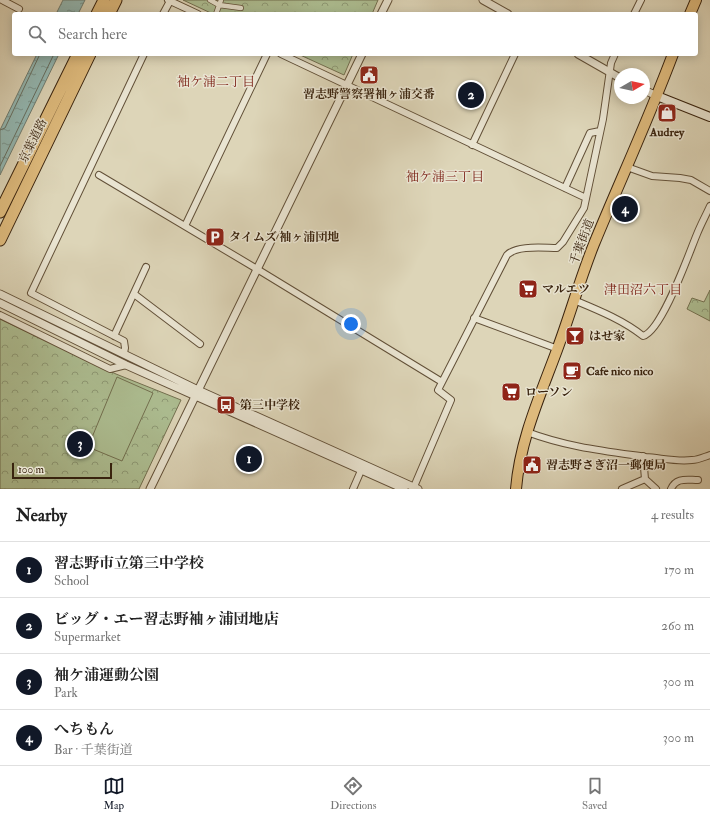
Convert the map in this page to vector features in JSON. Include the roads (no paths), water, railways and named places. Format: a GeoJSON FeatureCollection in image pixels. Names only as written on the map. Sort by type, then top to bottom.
{"type":"FeatureCollection","features":[{"type":"Feature","properties":{"kind":"highway"},"geometry":{"type":"LineString","coordinates":[[98,12],[104,0]]}},
{"type":"Feature","properties":{"kind":"highway"},"geometry":{"type":"LineString","coordinates":[[110,12],[116,0]]}},
{"type":"Feature","properties":{"kind":"highway"},"geometry":{"type":"LineString","coordinates":[[691,12],[696,0]]}},
{"type":"Feature","properties":{"kind":"highway","name":"京葉道路"},"geometry":{"type":"LineString","coordinates":[[0,212],[77,56]]}},
{"type":"Feature","properties":{"kind":"highway","name":"京葉道路"},"geometry":{"type":"LineString","coordinates":[[0,240],[89,56]]}},
{"type":"Feature","properties":{"kind":"highway","name":"千葉街道"},"geometry":{"type":"LineString","coordinates":[[516,489],[518,468],[527,432],[558,349],[574,300],[594,246],[672,56]]}},
{"type":"Feature","properties":{"kind":"main road"},"geometry":{"type":"LineString","coordinates":[[657,96],[710,117]]}},
{"type":"Feature","properties":{"kind":"street"},"geometry":{"type":"LineString","coordinates":[[2,0],[19,9]]}},
{"type":"Feature","properties":{"kind":"street"},"geometry":{"type":"LineString","coordinates":[[164,12],[169,0],[194,12]]}},
{"type":"Feature","properties":{"kind":"street"},"geometry":{"type":"LineString","coordinates":[[210,0],[219,5],[241,8]]}},
{"type":"Feature","properties":{"kind":"street"},"geometry":{"type":"LineString","coordinates":[[217,12],[221,0]]}},
{"type":"Feature","properties":{"kind":"street"},"geometry":{"type":"LineString","coordinates":[[382,12],[388,0]]}},
{"type":"Feature","properties":{"kind":"street"},"geometry":{"type":"LineString","coordinates":[[483,0],[504,12]]}},
{"type":"Feature","properties":{"kind":"street"},"geometry":{"type":"LineString","coordinates":[[635,12],[641,0]]}},
{"type":"Feature","properties":{"kind":"street"},"geometry":{"type":"LineString","coordinates":[[124,353],[124,341],[31,293],[143,56]]}},
{"type":"Feature","properties":{"kind":"street"},"geometry":{"type":"LineString","coordinates":[[185,226],[266,56]]}},
{"type":"Feature","properties":{"kind":"street"},"geometry":{"type":"LineString","coordinates":[[285,56],[586,198]]}},
{"type":"Feature","properties":{"kind":"street"},"geometry":{"type":"LineString","coordinates":[[150,489],[361,56]]}},
{"type":"Feature","properties":{"kind":"street"},"geometry":{"type":"LineString","coordinates":[[472,145],[514,56]]}},
{"type":"Feature","properties":{"kind":"street"},"geometry":{"type":"LineString","coordinates":[[581,56],[614,75]]}},
{"type":"Feature","properties":{"kind":"street"},"geometry":{"type":"LineString","coordinates":[[0,303],[103,354],[196,393],[363,467],[415,488],[451,400],[438,390],[507,255],[510,252],[519,249],[557,248],[560,246],[584,208],[600,130],[609,72],[614,56]]}},
{"type":"Feature","properties":{"kind":"street"},"geometry":{"type":"LineString","coordinates":[[650,93],[657,96]]}},
{"type":"Feature","properties":{"kind":"street"},"geometry":{"type":"LineString","coordinates":[[565,188],[590,133],[600,130]]}},
{"type":"Feature","properties":{"kind":"street"},"geometry":{"type":"LineString","coordinates":[[627,167],[652,176],[691,180],[710,191]]}},
{"type":"Feature","properties":{"kind":"street"},"geometry":{"type":"LineString","coordinates":[[99,175],[442,382]]}},
{"type":"Feature","properties":{"kind":"street"},"geometry":{"type":"LineString","coordinates":[[574,300],[612,317],[634,329],[643,336],[646,335],[662,314],[710,206]]}},
{"type":"Feature","properties":{"kind":"street"},"geometry":{"type":"LineString","coordinates":[[114,336],[146,267]]}},
{"type":"Feature","properties":{"kind":"street"},"geometry":{"type":"LineString","coordinates":[[0,294],[124,353],[196,393]]}},
{"type":"Feature","properties":{"kind":"street"},"geometry":{"type":"LineString","coordinates":[[134,294],[200,344]]}},
{"type":"Feature","properties":{"kind":"street"},"geometry":{"type":"LineString","coordinates":[[0,315],[110,369],[126,364]]}},
{"type":"Feature","properties":{"kind":"street"},"geometry":{"type":"LineString","coordinates":[[474,318],[558,349]]}},
{"type":"Feature","properties":{"kind":"street"},"geometry":{"type":"LineString","coordinates":[[527,432],[579,447],[611,453],[679,460],[693,460],[710,456]]}},
{"type":"Feature","properties":{"kind":"street"},"geometry":{"type":"LineString","coordinates":[[643,456],[645,479],[656,489]]}},
{"type":"Feature","properties":{"kind":"street"},"geometry":{"type":"LineString","coordinates":[[353,489],[363,467]]}},
{"type":"Feature","properties":{"kind":"street"},"geometry":{"type":"LineString","coordinates":[[363,467],[404,489]]}},
{"type":"Feature","properties":{"kind":"street"},"geometry":{"type":"LineString","coordinates":[[622,489],[645,479]]}},
{"type":"Feature","properties":{"kind":"street"},"geometry":{"type":"LineString","coordinates":[[671,489],[673,485],[680,480],[698,480]]}},
{"type":"Feature","properties":{"kind":"water"},"geometry":{"type":"Polygon","coordinates":[[[63,0],[85,0],[79,12],[57,12],[63,0]]]}},
{"type":"Feature","properties":{"kind":"water"},"geometry":{"type":"Polygon","coordinates":[[[36,56],[58,56],[0,175],[0,130],[36,56]]]}},
{"type":"Feature","properties":{"kind":"place","name":"習志野警察署袖ヶ浦交番"},"geometry":{"type":"Point","coordinates":[369,75]}},
{"type":"Feature","properties":{"kind":"place","name":"ビッグ・エー習志野袖ヶ浦団地店"},"geometry":{"type":"Point","coordinates":[471,95]}},
{"type":"Feature","properties":{"kind":"place","name":"Audrey"},"geometry":{"type":"Point","coordinates":[667,113]}},
{"type":"Feature","properties":{"kind":"place","name":"へちもん"},"geometry":{"type":"Point","coordinates":[625,209]}},
{"type":"Feature","properties":{"kind":"place","name":"タイムズ 袖ヶ浦団地"},"geometry":{"type":"Point","coordinates":[215,237]}},
{"type":"Feature","properties":{"kind":"place","name":"マルエツ"},"geometry":{"type":"Point","coordinates":[528,289]}},
{"type":"Feature","properties":{"kind":"place","name":"はせ家"},"geometry":{"type":"Point","coordinates":[575,336]}},
{"type":"Feature","properties":{"kind":"place","name":"Cafe nico nico"},"geometry":{"type":"Point","coordinates":[572,371]}},
{"type":"Feature","properties":{"kind":"place","name":"ローソン"},"geometry":{"type":"Point","coordinates":[511,392]}},
{"type":"Feature","properties":{"kind":"place","name":"第三中学校"},"geometry":{"type":"Point","coordinates":[226,405]}},
{"type":"Feature","properties":{"kind":"place","name":"袖ケ浦運動公園"},"geometry":{"type":"Point","coordinates":[80,444]}},
{"type":"Feature","properties":{"kind":"place","name":"習志野市立第三中学校"},"geometry":{"type":"Point","coordinates":[249,459]}},
{"type":"Feature","properties":{"kind":"place","name":"習志野さぎ沼一郵便局"},"geometry":{"type":"Point","coordinates":[532,465]}},
{"type":"Feature","properties":{"kind":"district","name":"袖ケ浦二丁目"},"geometry":{"type":"Point","coordinates":[216,82]}},
{"type":"Feature","properties":{"kind":"district","name":"袖ケ浦三丁目"},"geometry":{"type":"Point","coordinates":[445,177]}},
{"type":"Feature","properties":{"kind":"district","name":"津田沼六丁目"},"geometry":{"type":"Point","coordinates":[643,290]}}]}
